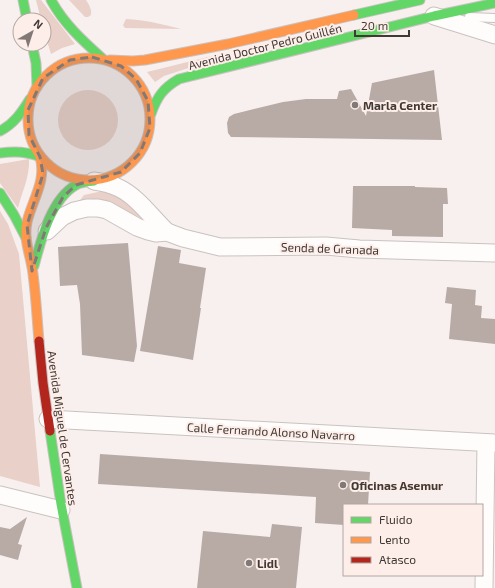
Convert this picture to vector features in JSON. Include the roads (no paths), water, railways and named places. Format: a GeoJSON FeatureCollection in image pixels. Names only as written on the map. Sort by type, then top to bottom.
{"type":"FeatureCollection","features":[{"type":"Feature","properties":{"kind":"main road"},"geometry":{"type":"LineString","coordinates":[[23,0],[25,12]]}},
{"type":"Feature","properties":{"kind":"main road"},"geometry":{"type":"LineString","coordinates":[[51,0],[70,28],[103,59]]}},
{"type":"Feature","properties":{"kind":"main road","name":"Avenida Doctor Pedro Guillén"},"geometry":{"type":"LineString","coordinates":[[103,59],[123,61],[145,60],[228,44],[420,0]]}},
{"type":"Feature","properties":{"kind":"main road","name":"Avenida Doctor Pedro Guillén"},"geometry":{"type":"LineString","coordinates":[[150,114],[154,103],[162,91],[179,79],[434,16],[495,3]]}},
{"type":"Feature","properties":{"kind":"main road"},"geometry":{"type":"LineString","coordinates":[[34,52],[36,63],[36,86]]}},
{"type":"Feature","properties":{"kind":"main road"},"geometry":{"type":"LineString","coordinates":[[92,57],[103,59],[121,66],[129,72],[143,89],[148,101],[150,114],[150,128],[147,141],[132,164],[108,178],[94,181],[70,178],[49,166],[40,157],[34,146],[29,135],[27,122],[31,98],[36,86],[51,70],[60,64],[81,58],[92,57]]}},
{"type":"Feature","properties":{"kind":"main road"},"geometry":{"type":"LineString","coordinates":[[0,131],[10,125],[31,98]]}},
{"type":"Feature","properties":{"kind":"main road"},"geometry":{"type":"LineString","coordinates":[[0,153],[21,151],[40,157]]}},
{"type":"Feature","properties":{"kind":"main road","name":"Avenida Miguel de Cervantes"},"geometry":{"type":"LineString","coordinates":[[32,271],[40,242],[34,237],[27,225],[29,215],[40,186],[42,165],[40,157]]}},
{"type":"Feature","properties":{"kind":"main road","name":"Avenida Miguel de Cervantes"},"geometry":{"type":"LineString","coordinates":[[77,588],[61,510],[48,419],[32,271],[34,237],[50,219],[57,205],[70,189],[83,182],[94,181]]}},
{"type":"Feature","properties":{"kind":"main road"},"geometry":{"type":"LineString","coordinates":[[0,193],[22,228],[34,237]]}},
{"type":"Feature","properties":{"kind":"street"},"geometry":{"type":"LineString","coordinates":[[434,16],[495,35]]}},
{"type":"Feature","properties":{"kind":"street"},"geometry":{"type":"LineString","coordinates":[[94,181],[108,183],[129,194],[167,232]]}},
{"type":"Feature","properties":{"kind":"street"},"geometry":{"type":"LineString","coordinates":[[34,237],[62,217],[74,211],[87,208],[107,210],[137,227],[148,231],[156,233],[167,232]]}},
{"type":"Feature","properties":{"kind":"street","name":"Senda de Granada"},"geometry":{"type":"LineString","coordinates":[[167,232],[183,238],[220,247],[326,246],[366,249],[495,253]]}},
{"type":"Feature","properties":{"kind":"street","name":"Calle Fernando Alonso Navarro"},"geometry":{"type":"LineString","coordinates":[[48,419],[491,443]]}},
{"type":"Feature","properties":{"kind":"street"},"geometry":{"type":"LineString","coordinates":[[484,588],[491,443]]}},
{"type":"Feature","properties":{"kind":"street"},"geometry":{"type":"LineString","coordinates":[[0,495],[61,510]]}},
{"type":"Feature","properties":{"kind":"lane"},"geometry":{"type":"LineString","coordinates":[[434,16],[495,18]]}},
{"type":"Feature","properties":{"kind":"place","name":"Marla Center"},"geometry":{"type":"Point","coordinates":[355,105]}},
{"type":"Feature","properties":{"kind":"place","name":"Oficinas Asemur"},"geometry":{"type":"Point","coordinates":[343,485]}},
{"type":"Feature","properties":{"kind":"place","name":"Lidl"},"geometry":{"type":"Point","coordinates":[249,563]}}]}
